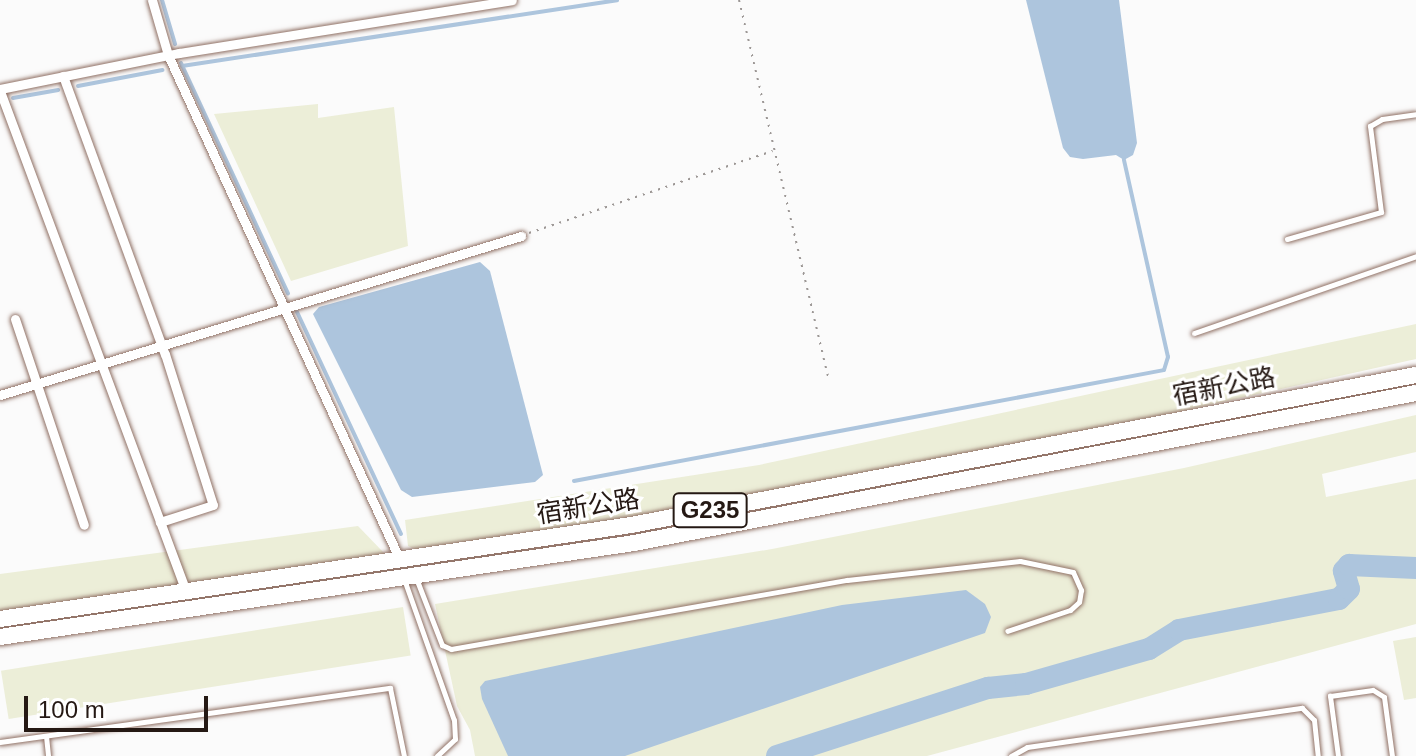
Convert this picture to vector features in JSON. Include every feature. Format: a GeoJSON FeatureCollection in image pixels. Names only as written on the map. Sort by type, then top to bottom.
{"type":"FeatureCollection","features":[{"type":"Feature","properties":{"kind":"highway","name":"宿新公路"},"geometry":{"type":"LineString","coordinates":[[0,619],[631,525],[1416,375]]}},
{"type":"Feature","properties":{"kind":"highway","name":"宿新公路"},"geometry":{"type":"LineString","coordinates":[[0,637],[634,543],[1416,393]]}},
{"type":"Feature","properties":{"kind":"street"},"geometry":{"type":"LineString","coordinates":[[152,0],[168,55],[400,560]]}},
{"type":"Feature","properties":{"kind":"street"},"geometry":{"type":"LineString","coordinates":[[192,608],[0,90],[168,55],[512,0]]}},
{"type":"Feature","properties":{"kind":"street"},"geometry":{"type":"LineString","coordinates":[[63,76],[162,344],[213,505],[160,522]]}},
{"type":"Feature","properties":{"kind":"street"},"geometry":{"type":"LineString","coordinates":[[0,395],[283,305],[521,236]]}},
{"type":"Feature","properties":{"kind":"street"},"geometry":{"type":"LineString","coordinates":[[15,319],[84,525]]}},
{"type":"Feature","properties":{"kind":"lane"},"geometry":{"type":"LineString","coordinates":[[1287,239],[1381,212],[1370,126],[1382,119],[1416,114]]}},
{"type":"Feature","properties":{"kind":"lane"},"geometry":{"type":"LineString","coordinates":[[1194,333],[1416,256]]}},
{"type":"Feature","properties":{"kind":"lane"},"geometry":{"type":"LineString","coordinates":[[409,576],[435,631],[451,649],[847,580],[1020,561],[1073,572],[1081,590],[1079,602],[1070,610],[1007,631]]}},
{"type":"Feature","properties":{"kind":"lane"},"geometry":{"type":"LineString","coordinates":[[409,576],[454,720],[455,739],[437,756]]}},
{"type":"Feature","properties":{"kind":"lane"},"geometry":{"type":"LineString","coordinates":[[0,742],[390,688],[404,756]]}},
{"type":"Feature","properties":{"kind":"lane"},"geometry":{"type":"LineString","coordinates":[[1338,756],[1330,696],[1373,690],[1384,697],[1392,756]]}},
{"type":"Feature","properties":{"kind":"lane"},"geometry":{"type":"LineString","coordinates":[[1011,756],[1027,747],[1302,708],[1314,720],[1318,756]]}},
{"type":"Feature","properties":{"kind":"lane"},"geometry":{"type":"LineString","coordinates":[[46,736],[48,756]]}},
{"type":"Feature","properties":{"kind":"path"},"geometry":{"type":"LineString","coordinates":[[739,0],[829,381]]}},
{"type":"Feature","properties":{"kind":"path"},"geometry":{"type":"LineString","coordinates":[[521,236],[774,151]]}},
{"type":"Feature","properties":{"kind":"green space"},"geometry":{"type":"Polygon","coordinates":[[[318,104],[318,118],[394,107],[408,246],[291,281],[214,114],[318,104]]]}},
{"type":"Feature","properties":{"kind":"green space"},"geometry":{"type":"Polygon","coordinates":[[[1416,324],[1416,359],[1178,412],[628,518],[417,550],[408,546],[405,520],[759,465],[1416,324]]]}},
{"type":"Feature","properties":{"kind":"green space"},"geometry":{"type":"Polygon","coordinates":[[[1416,415],[1416,452],[1322,474],[1326,497],[1416,479],[1416,624],[927,756],[475,756],[470,730],[457,706],[435,604],[772,549],[1184,468],[1416,415]]]}},
{"type":"Feature","properties":{"kind":"green space"},"geometry":{"type":"Polygon","coordinates":[[[358,526],[385,554],[0,611],[0,574],[358,526]]]}},
{"type":"Feature","properties":{"kind":"green space"},"geometry":{"type":"Polygon","coordinates":[[[403,607],[411,655],[9,719],[1,671],[403,607]]]}},
{"type":"Feature","properties":{"kind":"green space"},"geometry":{"type":"Polygon","coordinates":[[[1416,637],[1416,698],[1404,700],[1393,641],[1416,637]]]}},
{"type":"Feature","properties":{"kind":"water"},"geometry":{"type":"Polygon","coordinates":[[[1026,0],[1119,0],[1137,143],[1133,155],[1124,160],[1116,155],[1083,159],[1070,157],[1063,148],[1026,0]]]}},
{"type":"Feature","properties":{"kind":"water"},"geometry":{"type":"Polygon","coordinates":[[[480,262],[490,271],[543,475],[535,482],[412,497],[401,490],[313,314],[319,307],[480,262]]]}},
{"type":"Feature","properties":{"kind":"water"},"geometry":{"type":"Polygon","coordinates":[[[966,590],[985,604],[991,617],[985,633],[625,756],[508,756],[482,699],[480,687],[485,681],[842,605],[966,590]]]}},
{"type":"Feature","properties":{"kind":"waterway"},"geometry":{"type":"LineString","coordinates":[[162,0],[175,44]]}},
{"type":"Feature","properties":{"kind":"waterway"},"geometry":{"type":"LineString","coordinates":[[182,66],[617,0]]}},
{"type":"Feature","properties":{"kind":"waterway"},"geometry":{"type":"LineString","coordinates":[[181,63],[288,293]]}},
{"type":"Feature","properties":{"kind":"waterway"},"geometry":{"type":"LineString","coordinates":[[78,86],[163,70]]}},
{"type":"Feature","properties":{"kind":"waterway"},"geometry":{"type":"LineString","coordinates":[[13,98],[58,90]]}},
{"type":"Feature","properties":{"kind":"waterway"},"geometry":{"type":"LineString","coordinates":[[574,481],[1164,370],[1168,357],[1124,160]]}},
{"type":"Feature","properties":{"kind":"waterway"},"geometry":{"type":"LineString","coordinates":[[297,312],[401,534]]}},
{"type":"Feature","properties":{"kind":"waterway"},"geometry":{"type":"LineString","coordinates":[[777,756],[988,688],[1026,684],[1149,649],[1179,630],[1339,599],[1349,589],[1344,571],[1349,565],[1416,568]]}}]}
